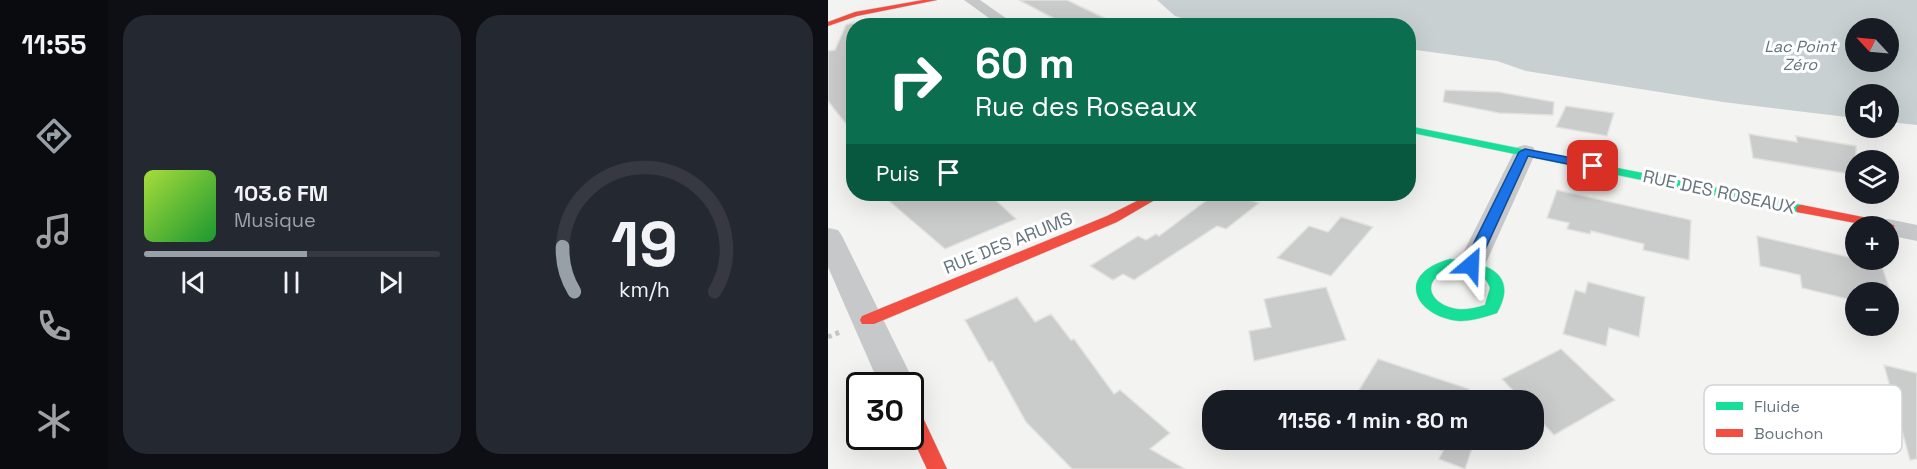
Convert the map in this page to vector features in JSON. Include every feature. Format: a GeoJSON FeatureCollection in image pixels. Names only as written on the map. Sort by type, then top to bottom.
{"type":"FeatureCollection","features":[{"type":"Feature","properties":{"kind":"street"},"geometry":{"type":"LineString","coordinates":[[828,24],[855,14],[934,0]]}},
{"type":"Feature","properties":{"kind":"street"},"geometry":{"type":"LineString","coordinates":[[971,0],[998,18]]}},
{"type":"Feature","properties":{"kind":"street","name":"RUE DES ROSEAUX"},"geometry":{"type":"LineString","coordinates":[[1416,131],[1845,218]]}},
{"type":"Feature","properties":{"kind":"street"},"geometry":{"type":"LineString","coordinates":[[1471,265],[1525,152]]}},
{"type":"Feature","properties":{"kind":"street","name":"RUE DES ARUMS"},"geometry":{"type":"LineString","coordinates":[[868,320],[1112,219],[1146,201]]}},
{"type":"Feature","properties":{"kind":"street","name":"RUE DES ROSEAUX"},"geometry":{"type":"LineString","coordinates":[[1899,229],[1917,232]]}},
{"type":"Feature","properties":{"kind":"street"},"geometry":{"type":"LineString","coordinates":[[828,236],[892,372]]}},
{"type":"Feature","properties":{"kind":"street"},"geometry":{"type":"LineString","coordinates":[[1450,264],[1471,265],[1492,276],[1498,285],[1500,294],[1491,309],[1468,316],[1453,315],[1435,308],[1427,300],[1422,291],[1424,278],[1431,271],[1450,264]]}},
{"type":"Feature","properties":{"kind":"street"},"geometry":{"type":"LineString","coordinates":[[924,441],[937,469]]}},
{"type":"Feature","properties":{"kind":"water","name":"Lac Point Zéro"},"geometry":{"type":"Polygon","coordinates":[[[1157,0],[1917,0],[1917,125],[1899,123],[1899,84],[1845,84],[1845,117],[1723,102],[1526,71],[1497,61],[1416,50],[1416,18],[1182,18],[1175,16],[1157,0]]]}},
{"type":"Feature","properties":{"kind":"building"},"geometry":{"type":"Polygon","coordinates":[[[1019,0],[1067,0],[1104,18],[1053,18],[1019,0]]]}},
{"type":"Feature","properties":{"kind":"building"},"geometry":{"type":"Polygon","coordinates":[[[846,25],[846,124],[828,101],[828,51],[835,50],[846,25]]]}},
{"type":"Feature","properties":{"kind":"building"},"geometry":{"type":"Polygon","coordinates":[[[1445,90],[1499,92],[1554,102],[1553,115],[1499,113],[1443,102],[1445,90]]]}},
{"type":"Feature","properties":{"kind":"building"},"geometry":{"type":"Polygon","coordinates":[[[1566,106],[1614,113],[1607,136],[1556,127],[1566,106]]]}},
{"type":"Feature","properties":{"kind":"building"},"geometry":{"type":"Polygon","coordinates":[[[1749,134],[1797,142],[1796,136],[1856,146],[1856,150],[1845,150],[1845,173],[1753,158],[1749,134]]]}},
{"type":"Feature","properties":{"kind":"building"},"geometry":{"type":"Polygon","coordinates":[[[1557,190],[1691,220],[1689,260],[1643,250],[1644,244],[1591,231],[1590,234],[1567,229],[1569,223],[1547,218],[1557,190]]]}},
{"type":"Feature","properties":{"kind":"building"},"geometry":{"type":"Polygon","coordinates":[[[889,201],[997,201],[1016,219],[945,249],[889,201]]]}},
{"type":"Feature","properties":{"kind":"building"},"geometry":{"type":"Polygon","coordinates":[[[1206,201],[1259,203],[1226,229],[1217,226],[1134,280],[1123,274],[1113,280],[1090,266],[1138,236],[1146,240],[1156,234],[1159,236],[1206,201]]]}},
{"type":"Feature","properties":{"kind":"building"},"geometry":{"type":"Polygon","coordinates":[[[1341,217],[1373,227],[1331,276],[1277,258],[1309,226],[1328,232],[1341,217]]]}},
{"type":"Feature","properties":{"kind":"building"},"geometry":{"type":"Polygon","coordinates":[[[1757,236],[1845,256],[1845,270],[1883,270],[1887,282],[1845,282],[1845,298],[1802,288],[1800,275],[1760,266],[1757,236]]]}},
{"type":"Feature","properties":{"kind":"building"},"geometry":{"type":"Polygon","coordinates":[[[1588,282],[1645,297],[1639,337],[1609,328],[1606,346],[1563,334],[1575,290],[1585,293],[1588,282]]]}},
{"type":"Feature","properties":{"kind":"building"},"geometry":{"type":"Polygon","coordinates":[[[1326,287],[1346,340],[1254,361],[1249,331],[1271,327],[1264,299],[1326,287]]]}},
{"type":"Feature","properties":{"kind":"building"},"geometry":{"type":"Polygon","coordinates":[[[1017,297],[1035,322],[1051,314],[1071,340],[1074,339],[1114,394],[1120,390],[1170,433],[1150,449],[1185,469],[1072,469],[1026,422],[992,361],[989,362],[965,320],[1017,297]]]}},
{"type":"Feature","properties":{"kind":"building"},"geometry":{"type":"Polygon","coordinates":[[[1561,349],[1615,400],[1554,435],[1544,425],[1544,390],[1512,390],[1502,379],[1561,349]]]}},
{"type":"Feature","properties":{"kind":"building"},"geometry":{"type":"Polygon","coordinates":[[[1378,359],[1469,389],[1469,390],[1359,390],[1378,359]]]}},
{"type":"Feature","properties":{"kind":"building"},"geometry":{"type":"Polygon","coordinates":[[[1884,365],[1917,373],[1917,459],[1910,460],[1902,431],[1902,385],[1889,385],[1884,365]]]}},
{"type":"Feature","properties":{"kind":"building"},"geometry":{"type":"Polygon","coordinates":[[[1440,450],[1472,450],[1465,469],[1439,459],[1443,451],[1440,450]]]}},
{"type":"Feature","properties":{"kind":"traffic: fast"},"geometry":{"type":"LineString","coordinates":[[1416,131],[1802,209]]}},
{"type":"Feature","properties":{"kind":"traffic: fast"},"geometry":{"type":"LineString","coordinates":[[1450,264],[1481,270],[1495,280],[1498,288],[1491,309],[1458,315],[1446,312],[1432,303],[1423,291],[1425,277],[1432,271],[1450,264]]}},
{"type":"Feature","properties":{"kind":"traffic: jam"},"geometry":{"type":"LineString","coordinates":[[828,24],[855,14],[934,0]]}},
{"type":"Feature","properties":{"kind":"traffic: jam"},"geometry":{"type":"LineString","coordinates":[[868,320],[1112,219],[1146,201]]}},
{"type":"Feature","properties":{"kind":"traffic: jam"},"geometry":{"type":"LineString","coordinates":[[1802,209],[1845,218]]}},
{"type":"Feature","properties":{"kind":"traffic: jam"},"geometry":{"type":"LineString","coordinates":[[924,441],[937,469]]}},
{"type":"Feature","properties":{"kind":"route"},"geometry":{"type":"LineString","coordinates":[[1471,265],[1525,152],[1593,166]]}}]}
